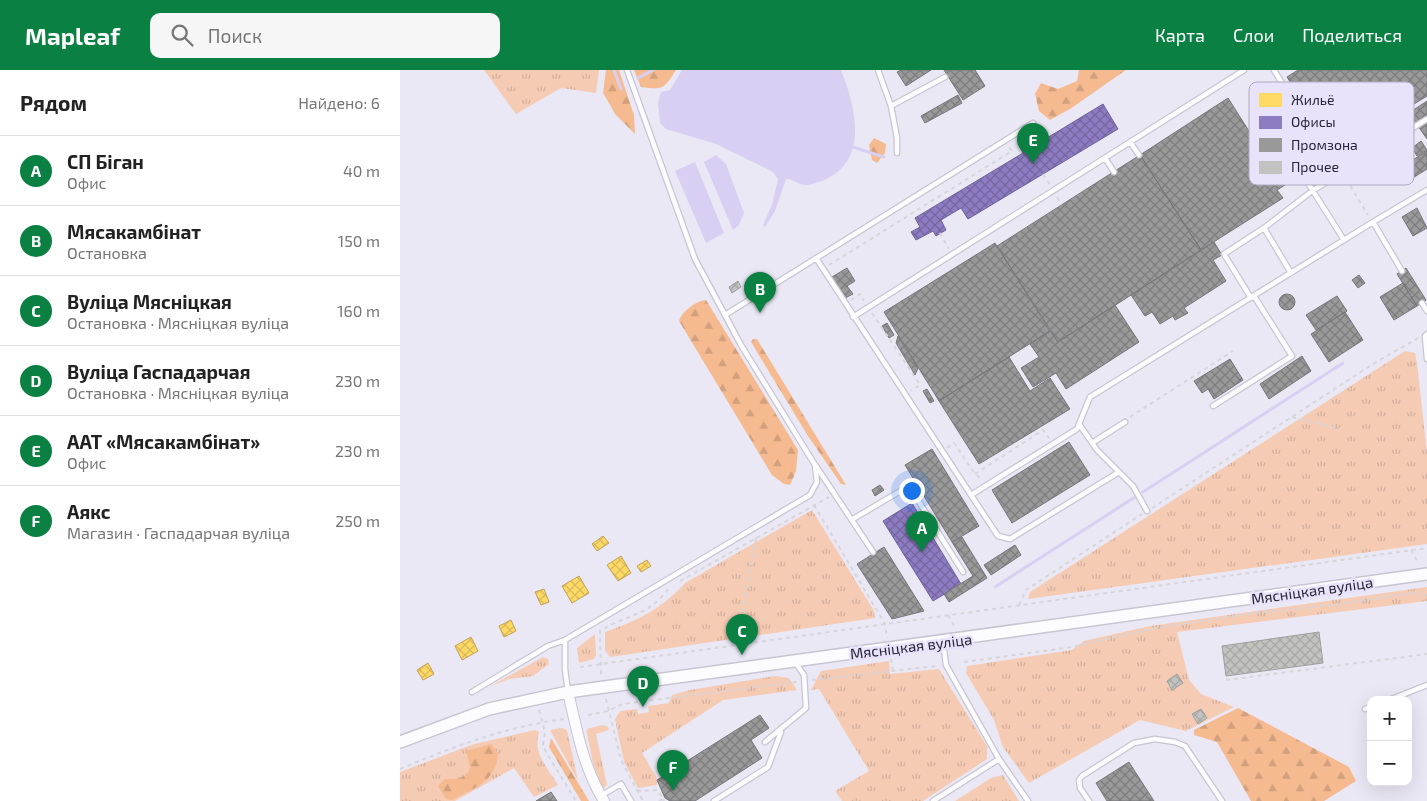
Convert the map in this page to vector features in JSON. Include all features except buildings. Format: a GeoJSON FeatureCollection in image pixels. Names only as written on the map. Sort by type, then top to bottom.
{"type":"FeatureCollection","features":[{"type":"Feature","properties":{"kind":"main road","name":"Мясніцкая вуліца"},"geometry":{"type":"LineString","coordinates":[[400,742],[489,709],[568,692],[1427,574]]}},
{"type":"Feature","properties":{"kind":"street"},"geometry":{"type":"LineString","coordinates":[[568,692],[584,759],[602,798]]}},
{"type":"Feature","properties":{"kind":"lane"},"geometry":{"type":"LineString","coordinates":[[628,70],[696,258],[741,346],[815,465],[853,519],[873,552]]}},
{"type":"Feature","properties":{"kind":"lane"},"geometry":{"type":"LineString","coordinates":[[878,70],[891,106],[897,138],[897,153]]}},
{"type":"Feature","properties":{"kind":"lane"},"geometry":{"type":"LineString","coordinates":[[854,317],[1244,70]]}},
{"type":"Feature","properties":{"kind":"lane"},"geometry":{"type":"LineString","coordinates":[[1274,70],[1282,82]]}},
{"type":"Feature","properties":{"kind":"lane"},"geometry":{"type":"LineString","coordinates":[[891,106],[945,77]]}},
{"type":"Feature","properties":{"kind":"lane"},"geometry":{"type":"LineString","coordinates":[[1414,127],[1427,119]]}},
{"type":"Feature","properties":{"kind":"lane"},"geometry":{"type":"LineString","coordinates":[[725,315],[1032,123]]}},
{"type":"Feature","properties":{"kind":"lane"},"geometry":{"type":"LineString","coordinates":[[1130,142],[1139,155]]}},
{"type":"Feature","properties":{"kind":"lane"},"geometry":{"type":"LineString","coordinates":[[1105,158],[1114,172]]}},
{"type":"Feature","properties":{"kind":"lane"},"geometry":{"type":"LineString","coordinates":[[1308,185],[1344,240]]}},
{"type":"Feature","properties":{"kind":"lane"},"geometry":{"type":"LineString","coordinates":[[1212,406],[1292,356],[1224,254],[1264,228],[1322,185]]}},
{"type":"Feature","properties":{"kind":"lane"},"geometry":{"type":"LineString","coordinates":[[971,495],[1077,429],[1090,397],[1427,190]]}},
{"type":"Feature","properties":{"kind":"lane"},"geometry":{"type":"LineString","coordinates":[[1373,222],[1402,271]]}},
{"type":"Feature","properties":{"kind":"lane"},"geometry":{"type":"LineString","coordinates":[[1264,228],[1291,273]]}},
{"type":"Feature","properties":{"kind":"lane"},"geometry":{"type":"LineString","coordinates":[[816,258],[998,536],[1010,539],[1119,472]]}},
{"type":"Feature","properties":{"kind":"lane"},"geometry":{"type":"LineString","coordinates":[[1422,303],[1427,311]]}},
{"type":"Feature","properties":{"kind":"lane"},"geometry":{"type":"LineString","coordinates":[[1426,335],[1427,359]]}},
{"type":"Feature","properties":{"kind":"lane"},"geometry":{"type":"LineString","coordinates":[[1092,443],[1125,422]]}},
{"type":"Feature","properties":{"kind":"lane"},"geometry":{"type":"LineString","coordinates":[[1079,424],[1092,443],[1133,486],[1146,511]]}},
{"type":"Feature","properties":{"kind":"lane"},"geometry":{"type":"LineString","coordinates":[[472,692],[548,646],[565,640],[810,495],[817,482],[815,465]]}},
{"type":"Feature","properties":{"kind":"lane"},"geometry":{"type":"LineString","coordinates":[[853,519],[909,486],[963,572]]}},
{"type":"Feature","properties":{"kind":"lane"},"geometry":{"type":"LineString","coordinates":[[565,640],[564,670],[568,692]]}},
{"type":"Feature","properties":{"kind":"lane"},"geometry":{"type":"LineString","coordinates":[[943,642],[946,665],[999,759],[1028,801]]}},
{"type":"Feature","properties":{"kind":"lane"},"geometry":{"type":"LineString","coordinates":[[766,742],[806,708],[804,676],[794,661]]}},
{"type":"Feature","properties":{"kind":"lane"},"geometry":{"type":"LineString","coordinates":[[1399,696],[1427,685]]}},
{"type":"Feature","properties":{"kind":"lane"},"geometry":{"type":"LineString","coordinates":[[714,801],[768,767],[782,730]]}},
{"type":"Feature","properties":{"kind":"lane"},"geometry":{"type":"LineString","coordinates":[[1089,801],[1080,788],[1079,780],[1082,776],[1134,743],[1155,739],[1186,746],[1222,801]]}},
{"type":"Feature","properties":{"kind":"lane"},"geometry":{"type":"LineString","coordinates":[[933,801],[999,759]]}},
{"type":"Feature","properties":{"kind":"lane"},"geometry":{"type":"LineString","coordinates":[[602,798],[621,784],[631,801]]}},
{"type":"Feature","properties":{"kind":"path"},"geometry":{"type":"LineString","coordinates":[[823,269],[1012,151],[1005,140]]}},
{"type":"Feature","properties":{"kind":"path"},"geometry":{"type":"LineString","coordinates":[[1348,185],[1373,222]]}},
{"type":"Feature","properties":{"kind":"path"},"geometry":{"type":"LineString","coordinates":[[845,304],[860,294],[920,385],[905,395]]}},
{"type":"Feature","properties":{"kind":"path"},"geometry":{"type":"LineString","coordinates":[[1019,606],[1026,590],[1373,364],[1413,340],[1426,335]]}},
{"type":"Feature","properties":{"kind":"path"},"geometry":{"type":"LineString","coordinates":[[1125,422],[1136,411],[1234,351]]}},
{"type":"Feature","properties":{"kind":"path"},"geometry":{"type":"LineString","coordinates":[[1292,417],[1340,429]]}},
{"type":"Feature","properties":{"kind":"path"},"geometry":{"type":"LineString","coordinates":[[975,474],[1044,430],[1053,444]]}},
{"type":"Feature","properties":{"kind":"path"},"geometry":{"type":"LineString","coordinates":[[942,451],[954,443],[975,474],[989,484]]}},
{"type":"Feature","properties":{"kind":"path"},"geometry":{"type":"LineString","coordinates":[[678,582],[835,494]]}},
{"type":"Feature","properties":{"kind":"path"},"geometry":{"type":"LineString","coordinates":[[814,505],[885,624],[887,638]]}},
{"type":"Feature","properties":{"kind":"path"},"geometry":{"type":"LineString","coordinates":[[736,644],[756,538]]}},
{"type":"Feature","properties":{"kind":"path"},"geometry":{"type":"LineString","coordinates":[[580,667],[1427,548]]}},
{"type":"Feature","properties":{"kind":"path"},"geometry":{"type":"LineString","coordinates":[[1411,550],[1419,564]]}},
{"type":"Feature","properties":{"kind":"path"},"geometry":{"type":"LineString","coordinates":[[601,674],[600,631],[611,624],[631,618],[659,602],[670,587]]}},
{"type":"Feature","properties":{"kind":"path"},"geometry":{"type":"LineString","coordinates":[[964,662],[1072,647],[1156,628],[1254,613],[1332,605],[1412,593],[1427,595]]}},
{"type":"Feature","properties":{"kind":"path"},"geometry":{"type":"LineString","coordinates":[[1226,680],[1427,654]]}},
{"type":"Feature","properties":{"kind":"path"},"geometry":{"type":"LineString","coordinates":[[891,659],[892,671]]}},
{"type":"Feature","properties":{"kind":"path"},"geometry":{"type":"LineString","coordinates":[[588,715],[608,711],[622,704],[676,696],[936,666]]}},
{"type":"Feature","properties":{"kind":"path"},"geometry":{"type":"LineString","coordinates":[[606,699],[621,760],[643,801]]}},
{"type":"Feature","properties":{"kind":"path"},"geometry":{"type":"LineString","coordinates":[[540,710],[546,752],[576,801]]}},
{"type":"Feature","properties":{"kind":"path"},"geometry":{"type":"LineString","coordinates":[[400,769],[461,744],[509,728],[566,719]]}},
{"type":"Feature","properties":{"kind":"path"},"geometry":{"type":"LineString","coordinates":[[638,791],[658,790],[662,801],[665,798]]}},
{"type":"Feature","properties":{"kind":"green space"},"geometry":{"type":"Polygon","coordinates":[[[484,70],[599,70],[596,93],[561,88],[516,114],[484,70]]]}},
{"type":"Feature","properties":{"kind":"green space"},"geometry":{"type":"Polygon","coordinates":[[[606,70],[619,70],[634,115],[635,134],[616,115],[603,93],[606,70]]]}},
{"type":"Feature","properties":{"kind":"green space"},"geometry":{"type":"Polygon","coordinates":[[[634,70],[676,70],[665,85],[654,88],[641,87],[634,70]]]}},
{"type":"Feature","properties":{"kind":"green space"},"geometry":{"type":"Polygon","coordinates":[[[1079,70],[1126,70],[1070,109],[1050,120],[1039,111],[1035,94],[1041,83],[1058,89],[1077,81],[1079,70]]]}},
{"type":"Feature","properties":{"kind":"green space"},"geometry":{"type":"Polygon","coordinates":[[[874,138],[886,144],[885,153],[877,163],[872,160],[869,145],[874,138]]]}},
{"type":"Feature","properties":{"kind":"green space"},"geometry":{"type":"Polygon","coordinates":[[[706,300],[798,450],[796,471],[790,485],[784,484],[772,475],[679,321],[690,307],[706,300]]]}},
{"type":"Feature","properties":{"kind":"green space"},"geometry":{"type":"Polygon","coordinates":[[[753,339],[757,339],[846,485],[841,484],[808,436],[751,342],[753,339]]]}},
{"type":"Feature","properties":{"kind":"green space"},"geometry":{"type":"Polygon","coordinates":[[[1405,351],[1415,353],[1417,363],[1427,453],[1427,544],[1028,599],[1030,592],[1405,351]]]}},
{"type":"Feature","properties":{"kind":"green space"},"geometry":{"type":"Polygon","coordinates":[[[812,510],[874,611],[875,618],[610,657],[605,650],[605,632],[649,613],[668,600],[685,583],[812,510]]]}},
{"type":"Feature","properties":{"kind":"green space"},"geometry":{"type":"Polygon","coordinates":[[[1427,587],[1427,601],[1177,632],[1189,680],[1201,694],[1234,707],[1186,731],[1140,720],[1029,783],[1003,747],[994,720],[966,673],[967,666],[1072,650],[1084,641],[1150,626],[1427,587]]]}},
{"type":"Feature","properties":{"kind":"green space"},"geometry":{"type":"Polygon","coordinates":[[[595,634],[596,655],[594,659],[579,663],[577,648],[595,634]]]}},
{"type":"Feature","properties":{"kind":"green space"},"geometry":{"type":"Polygon","coordinates":[[[543,657],[548,659],[549,664],[533,676],[509,679],[489,687],[543,657]]]}},
{"type":"Feature","properties":{"kind":"green space"},"geometry":{"type":"Polygon","coordinates":[[[889,661],[890,674],[939,669],[987,746],[987,759],[923,801],[842,801],[835,791],[869,771],[819,689],[811,690],[821,671],[889,661]]]}},
{"type":"Feature","properties":{"kind":"green space"},"geometry":{"type":"Polygon","coordinates":[[[775,676],[789,678],[797,690],[723,700],[642,753],[657,778],[657,785],[638,788],[624,762],[615,719],[620,711],[637,709],[638,714],[649,712],[648,706],[669,703],[672,695],[690,690],[775,676]]]}},
{"type":"Feature","properties":{"kind":"green space"},"geometry":{"type":"Polygon","coordinates":[[[1238,708],[1349,767],[1356,781],[1324,801],[1251,801],[1217,742],[1194,735],[1194,730],[1238,708]]]}},
{"type":"Feature","properties":{"kind":"green space"},"geometry":{"type":"Polygon","coordinates":[[[602,725],[608,727],[609,730],[596,734],[607,785],[602,789],[593,763],[587,729],[602,725]]]}},
{"type":"Feature","properties":{"kind":"green space"},"geometry":{"type":"Polygon","coordinates":[[[562,728],[567,730],[578,781],[550,730],[562,728]]]}},
{"type":"Feature","properties":{"kind":"green space"},"geometry":{"type":"Polygon","coordinates":[[[535,730],[539,732],[539,754],[558,785],[534,797],[514,768],[455,801],[400,801],[400,772],[474,744],[535,730]]]}},
{"type":"Feature","properties":{"kind":"green space"},"geometry":{"type":"Polygon","coordinates":[[[551,738],[589,801],[581,801],[549,747],[551,738]]]}},
{"type":"Feature","properties":{"kind":"green space"},"geometry":{"type":"Polygon","coordinates":[[[491,744],[498,753],[496,763],[489,778],[452,800],[446,799],[438,786],[445,779],[456,779],[467,775],[470,767],[466,751],[491,744]]]}},
{"type":"Feature","properties":{"kind":"green space"},"geometry":{"type":"Polygon","coordinates":[[[1003,775],[1019,801],[955,801],[991,778],[1003,775]]]}},
{"type":"Feature","properties":{"kind":"shaded area"},"geometry":{"type":"Polygon","coordinates":[[[682,70],[841,70],[855,123],[854,140],[850,155],[842,168],[828,178],[808,185],[786,179],[775,211],[765,227],[763,225],[772,205],[778,179],[773,172],[716,144],[666,129],[660,123],[658,103],[661,92],[670,90],[682,70]]]}},
{"type":"Feature","properties":{"kind":"shaded area"},"geometry":{"type":"Polygon","coordinates":[[[716,155],[726,164],[744,213],[739,225],[733,230],[704,162],[716,155]]]}},
{"type":"Feature","properties":{"kind":"shaded area"},"geometry":{"type":"Polygon","coordinates":[[[695,162],[724,233],[706,243],[675,171],[695,162]]]}},
{"type":"Feature","properties":{"kind":"waterway"},"geometry":{"type":"LineString","coordinates":[[614,70],[621,89]]}},
{"type":"Feature","properties":{"kind":"waterway"},"geometry":{"type":"LineString","coordinates":[[638,78],[653,70]]}},
{"type":"Feature","properties":{"kind":"waterway"},"geometry":{"type":"LineString","coordinates":[[853,147],[884,157]]}},
{"type":"Feature","properties":{"kind":"waterway"},"geometry":{"type":"LineString","coordinates":[[1143,492],[1343,363]]}},
{"type":"Feature","properties":{"kind":"waterway"},"geometry":{"type":"LineString","coordinates":[[995,587],[1135,497]]}},
{"type":"Feature","properties":{"kind":"place","name":"ААТ «Мясакамбінат»"},"geometry":{"type":"Point","coordinates":[1033,164]}},
{"type":"Feature","properties":{"kind":"place","name":"Мясакамбінат"},"geometry":{"type":"Point","coordinates":[760,313]}},
{"type":"Feature","properties":{"kind":"place","name":"СП Біган"},"geometry":{"type":"Point","coordinates":[922,552]}},
{"type":"Feature","properties":{"kind":"place","name":"Вуліца Мясніцкая"},"geometry":{"type":"Point","coordinates":[742,655]}},
{"type":"Feature","properties":{"kind":"place","name":"Вуліца Гаспадарчая"},"geometry":{"type":"Point","coordinates":[643,707]}},
{"type":"Feature","properties":{"kind":"place","name":"Аякс"},"geometry":{"type":"Point","coordinates":[673,791]}}]}
